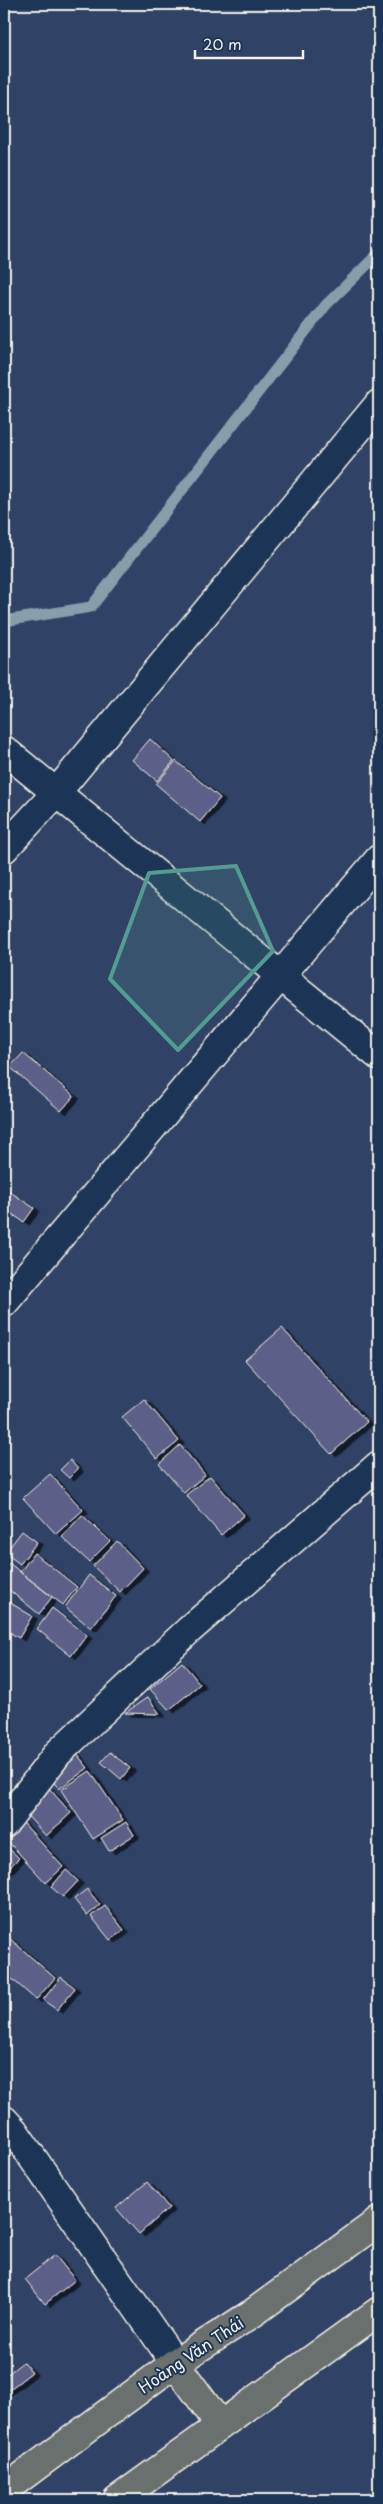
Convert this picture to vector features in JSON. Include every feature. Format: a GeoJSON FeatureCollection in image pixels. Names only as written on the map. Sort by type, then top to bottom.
{"type":"FeatureCollection","features":[{"type":"Feature","properties":{"kind":"main road","name":"Hoàng Văn Thái"},"geometry":{"type":"LineString","coordinates":[[4,2490],[175,2363],[253,2313],[379,2221]]}},
{"type":"Feature","properties":{"kind":"main road"},"geometry":{"type":"LineString","coordinates":[[117,2500],[379,2311]]}},
{"type":"Feature","properties":{"kind":"main road"},"geometry":{"type":"LineString","coordinates":[[175,2363],[220,2425]]}},
{"type":"Feature","properties":{"kind":"street"},"geometry":{"type":"LineString","coordinates":[[4,849],[56,792],[379,404]]}},
{"type":"Feature","properties":{"kind":"street"},"geometry":{"type":"LineString","coordinates":[[4,750],[379,1056]]}},
{"type":"Feature","properties":{"kind":"street"},"geometry":{"type":"LineString","coordinates":[[4,1303],[379,859]]}},
{"type":"Feature","properties":{"kind":"street"},"geometry":{"type":"LineString","coordinates":[[4,1824],[58,1753],[189,1630],[379,1465]]}},
{"type":"Feature","properties":{"kind":"street"},"geometry":{"type":"LineString","coordinates":[[4,2120],[175,2363]]}},
{"type":"Feature","properties":{"kind":"highlighted area"},"geometry":{"type":"Polygon","coordinates":[[[236,866],[273,951],[178,1050],[110,979],[149,873],[236,866]]]}},
{"type":"Feature","properties":{"kind":"building"},"geometry":{"type":"Polygon","coordinates":[[[150,739],[174,761],[157,781],[132,760],[150,739]]]}},
{"type":"Feature","properties":{"kind":"building"},"geometry":{"type":"Polygon","coordinates":[[[176,761],[220,798],[200,822],[156,784],[176,761]]]}},
{"type":"Feature","properties":{"kind":"building"},"geometry":{"type":"Polygon","coordinates":[[[23,1053],[74,1096],[61,1111],[10,1067],[23,1053]]]}},
{"type":"Feature","properties":{"kind":"building"},"geometry":{"type":"Polygon","coordinates":[[[9,1191],[34,1208],[24,1222],[4,1209],[4,1199],[9,1191]]]}},
{"type":"Feature","properties":{"kind":"building"},"geometry":{"type":"Polygon","coordinates":[[[282,1328],[367,1422],[331,1454],[245,1360],[282,1328]]]}},
{"type":"Feature","properties":{"kind":"building"},"geometry":{"type":"Polygon","coordinates":[[[144,1399],[179,1441],[157,1459],[122,1417],[144,1399]]]}},
{"type":"Feature","properties":{"kind":"building"},"geometry":{"type":"Polygon","coordinates":[[[180,1445],[205,1475],[184,1493],[159,1464],[180,1445]]]}},
{"type":"Feature","properties":{"kind":"building"},"geometry":{"type":"Polygon","coordinates":[[[70,1460],[78,1469],[69,1478],[60,1470],[70,1460]]]}},
{"type":"Feature","properties":{"kind":"building"},"geometry":{"type":"Polygon","coordinates":[[[50,1474],[83,1510],[56,1534],[23,1498],[50,1474]]]}},
{"type":"Feature","properties":{"kind":"building"},"geometry":{"type":"Polygon","coordinates":[[[210,1476],[244,1515],[221,1535],[186,1495],[210,1476]]]}},
{"type":"Feature","properties":{"kind":"building"},"geometry":{"type":"Polygon","coordinates":[[[82,1515],[110,1541],[89,1562],[62,1537],[82,1515]]]}},
{"type":"Feature","properties":{"kind":"building"},"geometry":{"type":"Polygon","coordinates":[[[22,1531],[37,1542],[20,1564],[5,1553],[22,1531]]]}},
{"type":"Feature","properties":{"kind":"building"},"geometry":{"type":"Polygon","coordinates":[[[117,1541],[143,1568],[120,1592],[93,1566],[117,1541]]]}},
{"type":"Feature","properties":{"kind":"building"},"geometry":{"type":"Polygon","coordinates":[[[34,1553],[77,1587],[63,1605],[20,1572],[34,1553]]]}},
{"type":"Feature","properties":{"kind":"building"},"geometry":{"type":"Polygon","coordinates":[[[9,1563],[52,1597],[39,1614],[4,1586],[4,1569],[9,1563]]]}},
{"type":"Feature","properties":{"kind":"building"},"geometry":{"type":"Polygon","coordinates":[[[89,1575],[116,1596],[91,1628],[65,1607],[89,1575]]]}},
{"type":"Feature","properties":{"kind":"building"},"geometry":{"type":"Polygon","coordinates":[[[4,1599],[32,1616],[19,1638],[4,1629],[4,1599]]]}},
{"type":"Feature","properties":{"kind":"building"},"geometry":{"type":"Polygon","coordinates":[[[52,1608],[87,1635],[71,1656],[37,1629],[52,1608]]]}},
{"type":"Feature","properties":{"kind":"building"},"geometry":{"type":"Polygon","coordinates":[[[182,1662],[200,1684],[169,1710],[150,1689],[182,1662]]]}},
{"type":"Feature","properties":{"kind":"building"},"geometry":{"type":"Polygon","coordinates":[[[148,1697],[160,1714],[125,1713],[148,1697]]]}},
{"type":"Feature","properties":{"kind":"building"},"geometry":{"type":"Polygon","coordinates":[[[65,1739],[88,1768],[59,1789],[37,1760],[65,1739]]]}},
{"type":"Feature","properties":{"kind":"building"},"geometry":{"type":"Polygon","coordinates":[[[110,1752],[130,1768],[121,1779],[101,1762],[110,1752]]]}},
{"type":"Feature","properties":{"kind":"building"},"geometry":{"type":"Polygon","coordinates":[[[90,1771],[123,1820],[93,1839],[61,1790],[90,1771]]]}},
{"type":"Feature","properties":{"kind":"building"},"geometry":{"type":"Polygon","coordinates":[[[47,1786],[71,1813],[46,1836],[21,1809],[47,1786]]]}},
{"type":"Feature","properties":{"kind":"building"},"geometry":{"type":"Polygon","coordinates":[[[18,1817],[63,1867],[46,1883],[4,1837],[18,1817]]]}},
{"type":"Feature","properties":{"kind":"building"},"geometry":{"type":"Polygon","coordinates":[[[126,1822],[134,1835],[109,1851],[101,1838],[126,1822]]]}},
{"type":"Feature","properties":{"kind":"building"},"geometry":{"type":"Polygon","coordinates":[[[4,1844],[19,1858],[4,1873],[4,1844]]]}},
{"type":"Feature","properties":{"kind":"building"},"geometry":{"type":"Polygon","coordinates":[[[66,1870],[78,1881],[63,1897],[51,1887],[66,1870]]]}},
{"type":"Feature","properties":{"kind":"building"},"geometry":{"type":"Polygon","coordinates":[[[87,1889],[100,1905],[87,1916],[74,1899],[87,1889]]]}},
{"type":"Feature","properties":{"kind":"building"},"geometry":{"type":"Polygon","coordinates":[[[105,1906],[124,1930],[110,1940],[91,1916],[105,1906]]]}},
{"type":"Feature","properties":{"kind":"building"},"geometry":{"type":"Polygon","coordinates":[[[8,1937],[55,1978],[36,2000],[4,1972],[4,1942],[8,1937]]]}},
{"type":"Feature","properties":{"kind":"building"},"geometry":{"type":"Polygon","coordinates":[[[61,1977],[75,1988],[57,2010],[43,2000],[61,1977]]]}},
{"type":"Feature","properties":{"kind":"building"},"geometry":{"type":"Polygon","coordinates":[[[147,2182],[169,2208],[139,2234],[116,2208],[147,2182]]]}},
{"type":"Feature","properties":{"kind":"building"},"geometry":{"type":"Polygon","coordinates":[[[55,2255],[75,2280],[45,2304],[25,2279],[55,2255]]]}},
{"type":"Feature","properties":{"kind":"building"},"geometry":{"type":"Polygon","coordinates":[[[23,2362],[32,2372],[6,2392],[4,2389],[4,2377],[23,2362]]]}},
{"type":"Feature","properties":{"kind":"waterway"},"geometry":{"type":"LineString","coordinates":[[4,621],[91,607],[326,305],[379,253]]}}]}
